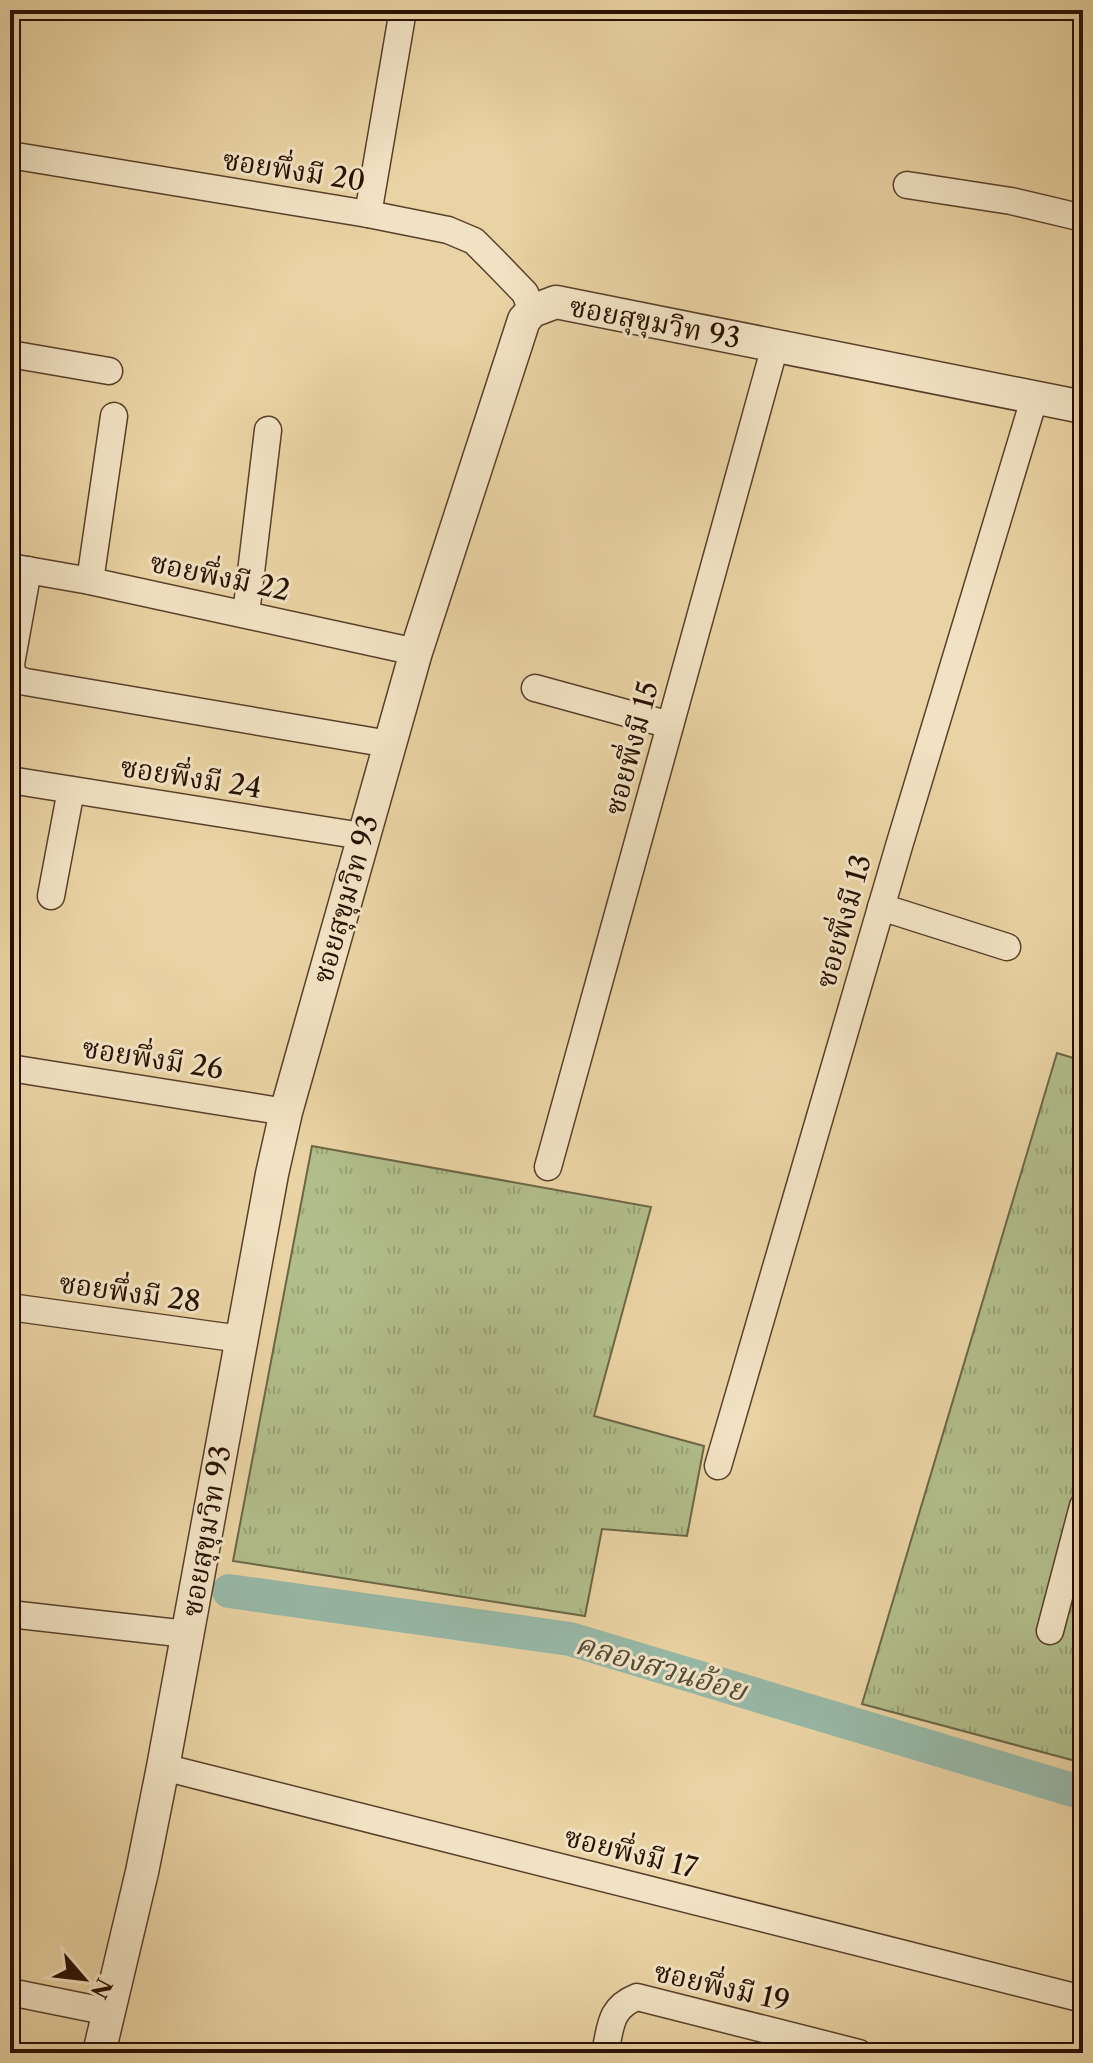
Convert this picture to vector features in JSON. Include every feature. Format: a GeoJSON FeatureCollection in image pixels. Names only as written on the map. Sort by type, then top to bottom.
{"type":"FeatureCollection","features":[{"type":"Feature","properties":{"kind":"street"},"geometry":{"type":"LineString","coordinates":[[368,214],[403,10]]}},
{"type":"Feature","properties":{"kind":"street","name":"ซอยพึ่งมี 20"},"geometry":{"type":"LineString","coordinates":[[10,155],[448,230],[474,241],[525,293],[532,311]]}},
{"type":"Feature","properties":{"kind":"street"},"geometry":{"type":"LineString","coordinates":[[907,185],[982,196],[1083,218]]}},
{"type":"Feature","properties":{"kind":"street","name":"ซอยสุขุมวิท 93"},"geometry":{"type":"LineString","coordinates":[[99,2053],[163,1767],[286,1112],[416,652],[524,320],[532,311],[556,302],[1083,407]]}},
{"type":"Feature","properties":{"kind":"street","name":"ซอยพึ่งมี 15"},"geometry":{"type":"LineString","coordinates":[[548,1167],[775,346]]}},
{"type":"Feature","properties":{"kind":"street"},"geometry":{"type":"LineString","coordinates":[[10,354],[109,371]]}},
{"type":"Feature","properties":{"kind":"street","name":"ซอยพึ่งมี 13"},"geometry":{"type":"LineString","coordinates":[[718,1466],[881,907],[1035,396]]}},
{"type":"Feature","properties":{"kind":"street"},"geometry":{"type":"LineString","coordinates":[[90,581],[114,416]]}},
{"type":"Feature","properties":{"kind":"street"},"geometry":{"type":"LineString","coordinates":[[246,614],[268,430]]}},
{"type":"Feature","properties":{"kind":"street"},"geometry":{"type":"LineString","coordinates":[[19,568],[11,664],[13,678],[389,744]]}},
{"type":"Feature","properties":{"kind":"street","name":"ซอยพึ่งมี 22"},"geometry":{"type":"LineString","coordinates":[[19,568],[416,652]]}},
{"type":"Feature","properties":{"kind":"street"},"geometry":{"type":"LineString","coordinates":[[535,688],[670,725]]}},
{"type":"Feature","properties":{"kind":"street","name":"ซอยพึ่งมี 24"},"geometry":{"type":"LineString","coordinates":[[10,780],[362,836]]}},
{"type":"Feature","properties":{"kind":"street"},"geometry":{"type":"LineString","coordinates":[[51,896],[71,790]]}},
{"type":"Feature","properties":{"kind":"street"},"geometry":{"type":"LineString","coordinates":[[881,907],[1007,947]]}},
{"type":"Feature","properties":{"kind":"street","name":"ซอยพึ่งมี 26"},"geometry":{"type":"LineString","coordinates":[[10,1068],[286,1112]]}},
{"type":"Feature","properties":{"kind":"street","name":"ซอยพึ่งมี 28"},"geometry":{"type":"LineString","coordinates":[[10,1307],[241,1339]]}},
{"type":"Feature","properties":{"kind":"street"},"geometry":{"type":"LineString","coordinates":[[1050,1631],[1083,1506]]}},
{"type":"Feature","properties":{"kind":"street"},"geometry":{"type":"LineString","coordinates":[[10,1614],[187,1634]]}},
{"type":"Feature","properties":{"kind":"street","name":"ซอยพึ่งมี 17"},"geometry":{"type":"LineString","coordinates":[[163,1767],[1083,1999]]}},
{"type":"Feature","properties":{"kind":"street"},"geometry":{"type":"LineString","coordinates":[[10,1992],[109,2012]]}},
{"type":"Feature","properties":{"kind":"street","name":"ซอยพึ่งมี 19"},"geometry":{"type":"LineString","coordinates":[[605,2053],[614,2013],[623,2002],[637,1997],[859,2053]]}},
{"type":"Feature","properties":{"kind":"green space"},"geometry":{"type":"Polygon","coordinates":[[[1057,1053],[1083,1061],[1083,1763],[862,1704],[1057,1053]]]}},
{"type":"Feature","properties":{"kind":"green space"},"geometry":{"type":"Polygon","coordinates":[[[312,1146],[651,1207],[594,1416],[704,1446],[687,1536],[602,1529],[585,1616],[233,1561],[312,1146]]]}},
{"type":"Feature","properties":{"kind":"waterway","name":"คลองสวนอ้อย"},"geometry":{"type":"LineString","coordinates":[[229,1591],[570,1639],[1083,1793]]}}]}
